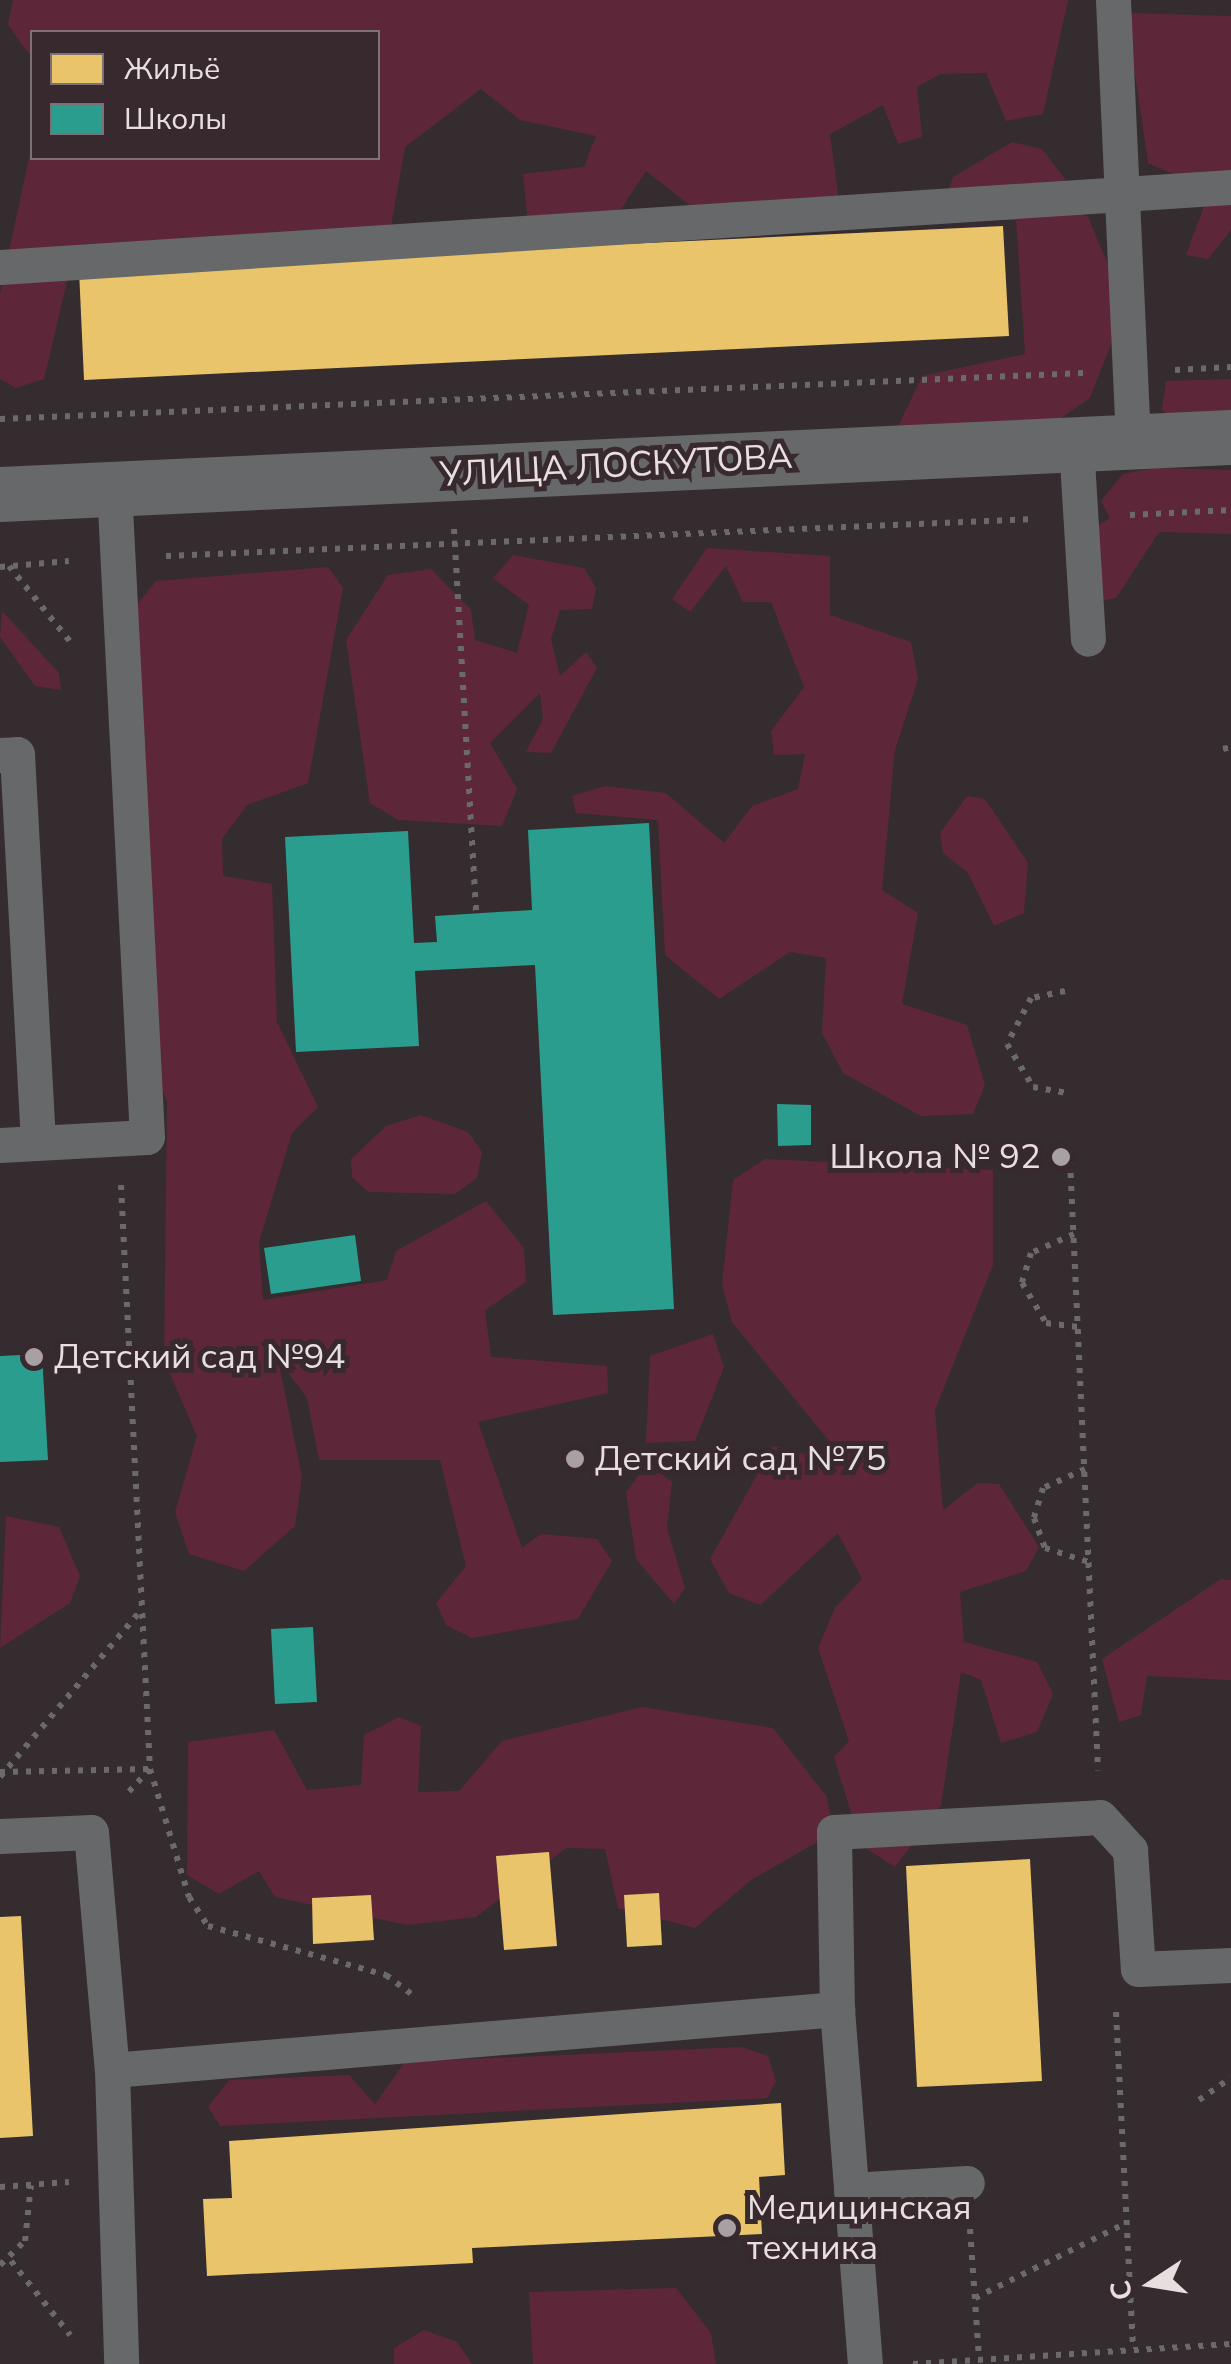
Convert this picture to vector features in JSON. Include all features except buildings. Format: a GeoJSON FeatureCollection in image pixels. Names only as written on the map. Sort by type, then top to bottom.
{"type":"FeatureCollection","features":[{"type":"Feature","properties":{"kind":"street","name":"УЛИЦА ЛОСКУТОВА"},"geometry":{"type":"LineString","coordinates":[[0,494],[1231,437]]}},
{"type":"Feature","properties":{"kind":"lane"},"geometry":{"type":"LineString","coordinates":[[1113,0],[1133,442]]}},
{"type":"Feature","properties":{"kind":"lane"},"geometry":{"type":"LineString","coordinates":[[0,267],[1231,188]]}},
{"type":"Feature","properties":{"kind":"lane"},"geometry":{"type":"LineString","coordinates":[[1076,444],[1088,640]]}},
{"type":"Feature","properties":{"kind":"lane"},"geometry":{"type":"LineString","coordinates":[[0,1145],[147,1137],[114,488]]}},
{"type":"Feature","properties":{"kind":"lane"},"geometry":{"type":"LineString","coordinates":[[0,755],[17,754],[38,1142]]}},
{"type":"Feature","properties":{"kind":"lane"},"geometry":{"type":"LineString","coordinates":[[865,2364],[837,2009],[834,1832],[1100,1817],[1130,1850],[1138,1969],[1231,1965]]}},
{"type":"Feature","properties":{"kind":"lane"},"geometry":{"type":"LineString","coordinates":[[0,1836],[91,1832],[112,2070],[121,2364]]}},
{"type":"Feature","properties":{"kind":"lane"},"geometry":{"type":"LineString","coordinates":[[112,2070],[837,2009]]}},
{"type":"Feature","properties":{"kind":"lane"},"geometry":{"type":"LineString","coordinates":[[851,2190],[967,2182]]}},
{"type":"Feature","properties":{"kind":"path"},"geometry":{"type":"LineString","coordinates":[[0,419],[1231,367]]}},
{"type":"Feature","properties":{"kind":"path"},"geometry":{"type":"LineString","coordinates":[[450,473],[476,913]]}},
{"type":"Feature","properties":{"kind":"path"},"geometry":{"type":"LineString","coordinates":[[4,566],[1231,510]]}},
{"type":"Feature","properties":{"kind":"path"},"geometry":{"type":"LineString","coordinates":[[4,566],[125,708]]}},
{"type":"Feature","properties":{"kind":"path"},"geometry":{"type":"LineString","coordinates":[[1065,991],[1030,998],[1006,1044],[1020,1076],[1068,1093]]}},
{"type":"Feature","properties":{"kind":"path"},"geometry":{"type":"LineString","coordinates":[[118,1139],[150,1769],[188,1897],[208,1926],[386,1975],[474,2040]]}},
{"type":"Feature","properties":{"kind":"path"},"geometry":{"type":"LineString","coordinates":[[1070,1160],[1100,1817]]}},
{"type":"Feature","properties":{"kind":"path"},"geometry":{"type":"LineString","coordinates":[[1074,1234],[1032,1253],[1022,1283],[1046,1322],[1078,1327]]}},
{"type":"Feature","properties":{"kind":"path"},"geometry":{"type":"LineString","coordinates":[[1084,1469],[1043,1488],[1034,1518],[1045,1548],[1089,1562]]}},
{"type":"Feature","properties":{"kind":"path"},"geometry":{"type":"LineString","coordinates":[[2,1773],[142,1610]]}},
{"type":"Feature","properties":{"kind":"path"},"geometry":{"type":"LineString","coordinates":[[2,1773],[150,1769]]}},
{"type":"Feature","properties":{"kind":"path"},"geometry":{"type":"LineString","coordinates":[[91,1832],[150,1769]]}},
{"type":"Feature","properties":{"kind":"path"},"geometry":{"type":"LineString","coordinates":[[1133,2350],[1115,1998],[1138,1969]]}},
{"type":"Feature","properties":{"kind":"path"},"geometry":{"type":"LineString","coordinates":[[1199,2100],[1231,2078]]}},
{"type":"Feature","properties":{"kind":"path"},"geometry":{"type":"LineString","coordinates":[[0,2187],[116,2179]]}},
{"type":"Feature","properties":{"kind":"path"},"geometry":{"type":"LineString","coordinates":[[967,2182],[979,2359]]}},
{"type":"Feature","properties":{"kind":"path"},"geometry":{"type":"LineString","coordinates":[[0,2265],[11,2261],[26,2241],[31,2184]]}},
{"type":"Feature","properties":{"kind":"path"},"geometry":{"type":"LineString","coordinates":[[975,2298],[1126,2223]]}},
{"type":"Feature","properties":{"kind":"path"},"geometry":{"type":"LineString","coordinates":[[11,2261],[81,2349]]}},
{"type":"Feature","properties":{"kind":"path"},"geometry":{"type":"LineString","coordinates":[[905,2364],[1231,2344]]}},
{"type":"Feature","properties":{"kind":"shaded area"},"geometry":{"type":"Polygon","coordinates":[[[13,0],[1068,0],[1043,114],[1006,121],[986,73],[940,74],[917,87],[922,137],[898,144],[883,105],[830,134],[839,201],[701,214],[646,171],[603,237],[530,242],[523,174],[584,167],[596,136],[520,120],[481,89],[405,147],[387,249],[71,265],[44,379],[16,388],[0,379],[0,293],[30,153],[30,160],[380,160],[380,30],[30,30],[30,55],[8,25],[13,0]]]}},
{"type":"Feature","properties":{"kind":"shaded area"},"geometry":{"type":"Polygon","coordinates":[[[1126,13],[1231,16],[1231,230],[1208,259],[1186,255],[1210,190],[1148,163],[1126,13]]]}},
{"type":"Feature","properties":{"kind":"shaded area"},"geometry":{"type":"Polygon","coordinates":[[[1012,142],[1042,149],[1065,179],[1058,202],[1088,217],[1112,274],[1111,344],[1090,398],[1045,429],[898,427],[922,376],[1025,354],[1016,220],[939,217],[953,177],[1012,142]]]}},
{"type":"Feature","properties":{"kind":"shaded area"},"geometry":{"type":"Polygon","coordinates":[[[1231,379],[1231,419],[1172,422],[1162,409],[1166,381],[1231,379]]]}},
{"type":"Feature","properties":{"kind":"shaded area"},"geometry":{"type":"Polygon","coordinates":[[[1153,468],[1231,470],[1231,534],[1159,532],[1116,598],[1092,603],[1081,536],[1110,518],[1101,501],[1123,474],[1153,468]]]}},
{"type":"Feature","properties":{"kind":"shaded area"},"geometry":{"type":"Polygon","coordinates":[[[707,548],[830,556],[830,615],[911,642],[918,679],[895,750],[882,890],[918,913],[902,1004],[967,1025],[985,1085],[973,1114],[921,1116],[843,1073],[822,1033],[826,958],[790,952],[719,999],[665,955],[658,820],[576,813],[572,796],[605,786],[666,793],[724,843],[752,806],[798,789],[805,754],[774,755],[771,731],[804,687],[771,602],[743,602],[726,566],[690,612],[672,599],[707,548]]]}},
{"type":"Feature","properties":{"kind":"shaded area"},"geometry":{"type":"Polygon","coordinates":[[[513,555],[584,568],[596,588],[592,609],[560,610],[551,639],[560,676],[586,652],[597,668],[551,753],[526,752],[543,719],[540,693],[490,743],[517,789],[502,826],[398,820],[370,803],[346,640],[388,575],[431,569],[471,610],[475,640],[517,653],[529,605],[493,578],[513,555]]]}},
{"type":"Feature","properties":{"kind":"shaded area"},"geometry":{"type":"Polygon","coordinates":[[[328,567],[343,588],[308,783],[247,805],[222,839],[223,876],[272,884],[277,1022],[318,1107],[292,1133],[259,1242],[263,1300],[387,1280],[396,1251],[486,1201],[524,1248],[526,1282],[485,1310],[491,1357],[607,1366],[608,1393],[478,1422],[522,1548],[541,1534],[597,1539],[612,1561],[578,1619],[472,1638],[446,1625],[436,1603],[466,1566],[440,1460],[319,1460],[307,1398],[278,1359],[302,1477],[295,1526],[244,1571],[189,1554],[175,1512],[197,1436],[164,1360],[167,1101],[138,1038],[132,611],[156,581],[328,567]]]}},
{"type":"Feature","properties":{"kind":"shaded area"},"geometry":{"type":"Polygon","coordinates":[[[2,611],[59,673],[61,690],[35,686],[0,637],[2,611]]]}},
{"type":"Feature","properties":{"kind":"shaded area"},"geometry":{"type":"Polygon","coordinates":[[[967,796],[985,799],[1028,863],[1024,913],[994,926],[968,873],[943,853],[940,833],[967,796]]]}},
{"type":"Feature","properties":{"kind":"shaded area"},"geometry":{"type":"Polygon","coordinates":[[[421,1115],[468,1132],[482,1152],[477,1178],[455,1194],[368,1192],[352,1177],[351,1159],[386,1126],[421,1115]]]}},
{"type":"Feature","properties":{"kind":"shaded area"},"geometry":{"type":"Polygon","coordinates":[[[765,1159],[993,1170],[993,1265],[935,1410],[943,1510],[978,1483],[999,1484],[1039,1547],[1026,1571],[960,1592],[964,1642],[1037,1662],[1053,1694],[1037,1732],[1001,1743],[981,1680],[961,1672],[941,1805],[895,1867],[861,1845],[834,1757],[849,1741],[818,1648],[835,1608],[862,1579],[838,1533],[760,1605],[729,1593],[710,1559],[773,1446],[819,1458],[834,1447],[732,1322],[722,1284],[733,1180],[765,1159]]]}},
{"type":"Feature","properties":{"kind":"shaded area"},"geometry":{"type":"Polygon","coordinates":[[[713,1334],[724,1367],[695,1441],[646,1443],[650,1356],[713,1334]]]}},
{"type":"Feature","properties":{"kind":"shaded area"},"geometry":{"type":"Polygon","coordinates":[[[660,1473],[672,1482],[667,1528],[685,1588],[674,1604],[636,1559],[626,1492],[638,1476],[660,1473]]]}},
{"type":"Feature","properties":{"kind":"shaded area"},"geometry":{"type":"Polygon","coordinates":[[[6,1516],[59,1527],[80,1576],[70,1603],[0,1648],[6,1516]]]}},
{"type":"Feature","properties":{"kind":"shaded area"},"geometry":{"type":"Polygon","coordinates":[[[1221,1579],[1231,1580],[1231,1680],[1147,1676],[1141,1715],[1119,1722],[1102,1659],[1221,1579]]]}},
{"type":"Feature","properties":{"kind":"shaded area"},"geometry":{"type":"Polygon","coordinates":[[[642,1707],[773,1728],[827,1797],[833,1833],[751,1880],[695,1928],[618,1908],[605,1849],[566,1848],[476,1917],[407,1925],[275,1897],[259,1871],[219,1894],[187,1875],[188,1742],[274,1730],[307,1790],[361,1785],[364,1735],[399,1717],[421,1726],[418,1792],[459,1791],[502,1741],[642,1707]]]}},
{"type":"Feature","properties":{"kind":"shaded area"},"geometry":{"type":"Polygon","coordinates":[[[741,2047],[768,2056],[776,2081],[767,2098],[220,2126],[208,2107],[229,2080],[349,2075],[375,2104],[405,2062],[741,2047]]]}},
{"type":"Feature","properties":{"kind":"shaded area"},"geometry":{"type":"Polygon","coordinates":[[[676,2288],[711,2333],[716,2364],[533,2364],[529,2292],[676,2288]]]}},
{"type":"Feature","properties":{"kind":"shaded area"},"geometry":{"type":"Polygon","coordinates":[[[424,2330],[457,2342],[472,2364],[394,2364],[394,2348],[424,2330]]]}},
{"type":"Feature","properties":{"kind":"place","name":"Школа № 92"},"geometry":{"type":"Point","coordinates":[1061,1157]}},
{"type":"Feature","properties":{"kind":"place","name":"Детский сад №94"},"geometry":{"type":"Point","coordinates":[34,1357]}},
{"type":"Feature","properties":{"kind":"place","name":"Детский сад №75"},"geometry":{"type":"Point","coordinates":[575,1459]}},
{"type":"Feature","properties":{"kind":"place","name":"Медицинская техника"},"geometry":{"type":"Point","coordinates":[727,2228]}}]}
